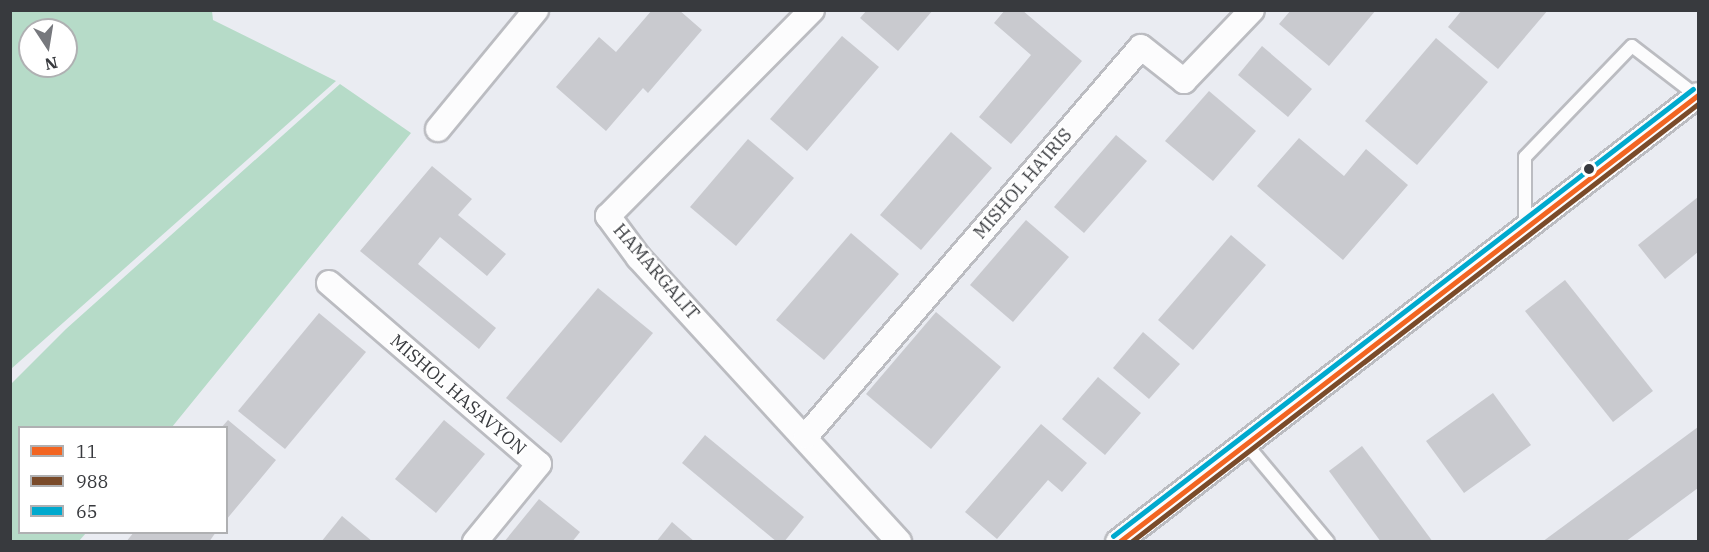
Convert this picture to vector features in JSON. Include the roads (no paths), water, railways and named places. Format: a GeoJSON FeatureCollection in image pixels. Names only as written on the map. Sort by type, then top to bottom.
{"type":"FeatureCollection","features":[{"type":"Feature","properties":{"kind":"street"},"geometry":{"type":"LineString","coordinates":[[438,129],[536,10]]}},
{"type":"Feature","properties":{"kind":"street","name":"HAMARGALIT"},"geometry":{"type":"LineString","coordinates":[[812,10],[608,216],[639,258],[806,436],[899,542]]}},
{"type":"Feature","properties":{"kind":"street","name":"MISHOL HA'IRIS"},"geometry":{"type":"LineString","coordinates":[[806,436],[1141,47],[1184,81],[1252,10]]}},
{"type":"Feature","properties":{"kind":"street"},"geometry":{"type":"LineString","coordinates":[[1118,542],[1526,231],[1698,96]]}},
{"type":"Feature","properties":{"kind":"street","name":"MISHOL HASAVYON"},"geometry":{"type":"LineString","coordinates":[[329,283],[539,464],[475,542]]}},
{"type":"Feature","properties":{"kind":"lane"},"geometry":{"type":"LineString","coordinates":[[1526,231],[1525,157],[1632,46],[1698,96]]}},
{"type":"Feature","properties":{"kind":"lane"},"geometry":{"type":"LineString","coordinates":[[1247,444],[1328,542]]}}]}
